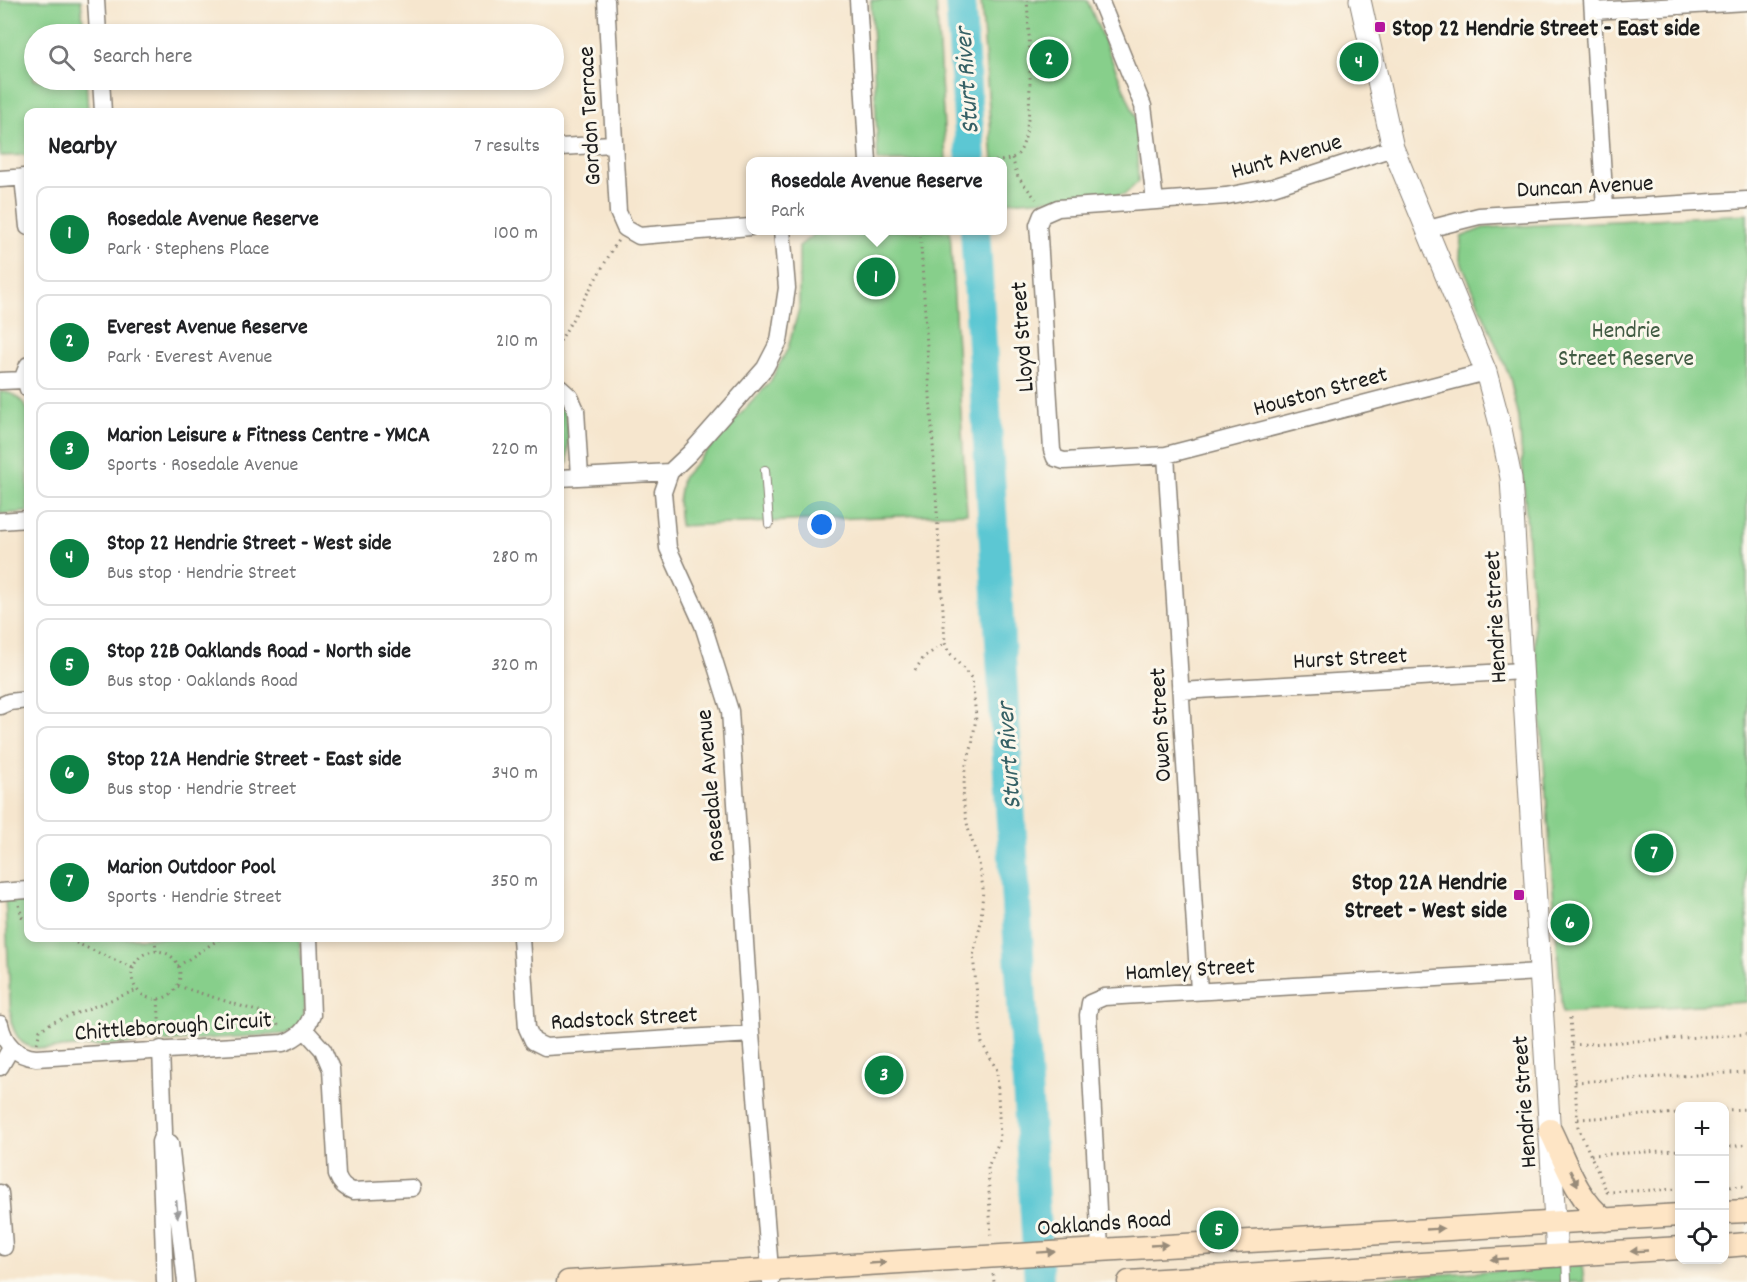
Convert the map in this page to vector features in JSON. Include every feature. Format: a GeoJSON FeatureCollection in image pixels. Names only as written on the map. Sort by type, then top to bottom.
{"type":"FeatureCollection","features":[{"type":"Feature","properties":{"kind":"main road"},"geometry":{"type":"LineString","coordinates":[[1550,1130],[1584,1198],[1605,1220]]}},
{"type":"Feature","properties":{"kind":"main road"},"geometry":{"type":"LineString","coordinates":[[1729,1212],[1747,1211]]}},
{"type":"Feature","properties":{"kind":"main road","name":"Oaklands Road"},"geometry":{"type":"LineString","coordinates":[[568,1282],[771,1276],[992,1249],[1110,1248],[1675,1215]]}},
{"type":"Feature","properties":{"kind":"main road"},"geometry":{"type":"LineString","coordinates":[[1729,1246],[1747,1244]]}},
{"type":"Feature","properties":{"kind":"main road"},"geometry":{"type":"LineString","coordinates":[[1110,1248],[1132,1255],[1138,1262],[1130,1282]]}},
{"type":"Feature","properties":{"kind":"main road"},"geometry":{"type":"LineString","coordinates":[[1130,1282],[1675,1248]]}},
{"type":"Feature","properties":{"kind":"street"},"geometry":{"type":"LineString","coordinates":[[96,0],[97,24]]}},
{"type":"Feature","properties":{"kind":"street","name":"Gordon Terrace"},"geometry":{"type":"LineString","coordinates":[[606,0],[618,212],[625,228]]}},
{"type":"Feature","properties":{"kind":"street"},"geometry":{"type":"LineString","coordinates":[[858,0],[868,157]]}},
{"type":"Feature","properties":{"kind":"street"},"geometry":{"type":"LineString","coordinates":[[1047,212],[1058,208],[1155,201],[1143,106],[1100,0]]}},
{"type":"Feature","properties":{"kind":"street","name":"Hendrie Street"},"geometry":{"type":"LineString","coordinates":[[1359,0],[1393,148],[1486,372],[1511,478],[1556,1222],[1562,1255]]}},
{"type":"Feature","properties":{"kind":"street"},"geometry":{"type":"LineString","coordinates":[[1605,208],[1592,6],[1747,2]]}},
{"type":"Feature","properties":{"kind":"street"},"geometry":{"type":"LineString","coordinates":[[102,90],[103,108]]}},
{"type":"Feature","properties":{"kind":"street"},"geometry":{"type":"LineString","coordinates":[[564,147],[613,144]]}},
{"type":"Feature","properties":{"kind":"street","name":"Hunt Avenue"},"geometry":{"type":"LineString","coordinates":[[1155,201],[1226,196],[1273,188],[1393,148]]}},
{"type":"Feature","properties":{"kind":"street"},"geometry":{"type":"LineString","coordinates":[[0,179],[24,177]]}},
{"type":"Feature","properties":{"kind":"street","name":"Duncan Avenue"},"geometry":{"type":"LineString","coordinates":[[1428,229],[1479,216],[1747,200]]}},
{"type":"Feature","properties":{"kind":"street","name":"Lloyd Street"},"geometry":{"type":"LineString","coordinates":[[1047,212],[1042,215],[1038,225],[1052,450],[1055,458],[1064,461],[1166,455]]}},
{"type":"Feature","properties":{"kind":"street"},"geometry":{"type":"LineString","coordinates":[[625,228],[639,236],[746,227]]}},
{"type":"Feature","properties":{"kind":"street"},"geometry":{"type":"LineString","coordinates":[[564,478],[670,472],[690,453],[765,368],[779,341],[787,288],[782,235]]}},
{"type":"Feature","properties":{"kind":"street","name":"Houston Street"},"geometry":{"type":"LineString","coordinates":[[1166,455],[1486,372]]}},
{"type":"Feature","properties":{"kind":"street"},"geometry":{"type":"LineString","coordinates":[[0,381],[24,378]]}},
{"type":"Feature","properties":{"kind":"street"},"geometry":{"type":"LineString","coordinates":[[564,392],[570,397],[576,410],[580,477]]}},
{"type":"Feature","properties":{"kind":"street","name":"Owen Street"},"geometry":{"type":"LineString","coordinates":[[1166,455],[1198,991]]}},
{"type":"Feature","properties":{"kind":"street","name":"Rosedale Avenue"},"geometry":{"type":"LineString","coordinates":[[670,472],[663,492],[668,548],[703,625],[730,711],[751,1034],[771,1276]]}},
{"type":"Feature","properties":{"kind":"street"},"geometry":{"type":"LineString","coordinates":[[0,521],[24,519]]}},
{"type":"Feature","properties":{"kind":"street","name":"Hurst Street"},"geometry":{"type":"LineString","coordinates":[[1181,691],[1522,671]]}},
{"type":"Feature","properties":{"kind":"street"},"geometry":{"type":"LineString","coordinates":[[0,706],[9,702],[24,700]]}},
{"type":"Feature","properties":{"kind":"street"},"geometry":{"type":"LineString","coordinates":[[0,892],[24,890]]}},
{"type":"Feature","properties":{"kind":"street","name":"Chittleborough Circuit"},"geometry":{"type":"LineString","coordinates":[[11,1048],[20,1054],[36,1058],[283,1043],[292,1040],[304,1030],[313,1009],[309,942]]}},
{"type":"Feature","properties":{"kind":"street","name":"Radstock Street"},"geometry":{"type":"LineString","coordinates":[[521,942],[527,1028],[533,1041],[545,1047],[751,1034]]}},
{"type":"Feature","properties":{"kind":"street","name":"Hamley Street"},"geometry":{"type":"LineString","coordinates":[[1110,1248],[1088,1015],[1090,1003],[1104,997],[1540,972]]}},
{"type":"Feature","properties":{"kind":"street"},"geometry":{"type":"LineString","coordinates":[[0,1024],[2,1033],[11,1048],[0,1067]]}},
{"type":"Feature","properties":{"kind":"street"},"geometry":{"type":"LineString","coordinates":[[304,1030],[323,1050],[331,1069],[339,1181],[353,1191],[412,1188]]}},
{"type":"Feature","properties":{"kind":"street"},"geometry":{"type":"LineString","coordinates":[[161,1049],[164,1132],[160,1142],[165,1282]]}},
{"type":"Feature","properties":{"kind":"street"},"geometry":{"type":"LineString","coordinates":[[164,1132],[170,1142],[186,1282]]}},
{"type":"Feature","properties":{"kind":"street"},"geometry":{"type":"LineString","coordinates":[[0,1193],[3,1247]]}},
{"type":"Feature","properties":{"kind":"lane"},"geometry":{"type":"LineString","coordinates":[[765,470],[769,524]]}},
{"type":"Feature","properties":{"kind":"lane"},"geometry":{"type":"LineString","coordinates":[[1562,1255],[1567,1282]]}},
{"type":"Feature","properties":{"kind":"path"},"geometry":{"type":"LineString","coordinates":[[1007,159],[1019,153],[1026,129],[1030,57],[1027,0]]}},
{"type":"Feature","properties":{"kind":"path"},"geometry":{"type":"LineString","coordinates":[[1012,158],[1018,177],[1047,212]]}},
{"type":"Feature","properties":{"kind":"path"},"geometry":{"type":"LineString","coordinates":[[564,334],[625,228]]}},
{"type":"Feature","properties":{"kind":"path"},"geometry":{"type":"LineString","coordinates":[[920,235],[945,643],[948,651],[972,680],[976,717],[974,739],[965,768],[963,801],[983,888],[981,922],[973,956],[982,1043],[997,1070],[1000,1139],[988,1167],[992,1249]]}},
{"type":"Feature","properties":{"kind":"path"},"geometry":{"type":"LineString","coordinates":[[915,670],[924,657],[945,643]]}},
{"type":"Feature","properties":{"kind":"path"},"geometry":{"type":"LineString","coordinates":[[74,942],[133,968]]}},
{"type":"Feature","properties":{"kind":"path"},"geometry":{"type":"LineString","coordinates":[[155,942],[156,951]]}},
{"type":"Feature","properties":{"kind":"path"},"geometry":{"type":"LineString","coordinates":[[178,966],[215,942]]}},
{"type":"Feature","properties":{"kind":"path"},"geometry":{"type":"LineString","coordinates":[[156,951],[172,956],[178,966],[180,978],[178,986],[166,997],[158,999],[143,995],[133,983],[133,968],[142,956],[156,951]]}},
{"type":"Feature","properties":{"kind":"path"},"geometry":{"type":"LineString","coordinates":[[178,986],[266,1014],[275,1020],[280,1028],[283,1043]]}},
{"type":"Feature","properties":{"kind":"path"},"geometry":{"type":"LineString","coordinates":[[36,1058],[37,1037],[40,1030],[137,990]]}},
{"type":"Feature","properties":{"kind":"path"},"geometry":{"type":"LineString","coordinates":[[158,999],[161,1049]]}},
{"type":"Feature","properties":{"kind":"path"},"geometry":{"type":"LineString","coordinates":[[1570,1018],[1578,1127],[1607,1192],[1675,1189]]}},
{"type":"Feature","properties":{"kind":"path"},"geometry":{"type":"LineString","coordinates":[[1572,1045],[1747,1034]]}},
{"type":"Feature","properties":{"kind":"path"},"geometry":{"type":"LineString","coordinates":[[1575,1082],[1747,1072]]}},
{"type":"Feature","properties":{"kind":"path"},"geometry":{"type":"LineString","coordinates":[[1729,1110],[1747,1109]]}},
{"type":"Feature","properties":{"kind":"path"},"geometry":{"type":"LineString","coordinates":[[1578,1119],[1675,1113]]}},
{"type":"Feature","properties":{"kind":"path"},"geometry":{"type":"LineString","coordinates":[[1729,1147],[1747,1145]]}},
{"type":"Feature","properties":{"kind":"path"},"geometry":{"type":"LineString","coordinates":[[1591,1155],[1675,1150]]}},
{"type":"Feature","properties":{"kind":"path"},"geometry":{"type":"LineString","coordinates":[[1729,1187],[1747,1185]]}},
{"type":"Feature","properties":{"kind":"green space"},"geometry":{"type":"Polygon","coordinates":[[[0,0],[81,0],[83,24],[24,24],[24,90],[87,90],[88,108],[24,108],[24,155],[0,156],[0,0]]]}},
{"type":"Feature","properties":{"kind":"green space"},"geometry":{"type":"Polygon","coordinates":[[[871,0],[936,0],[946,157],[878,157],[871,0]]]}},
{"type":"Feature","properties":{"kind":"green space"},"geometry":{"type":"Polygon","coordinates":[[[981,0],[1087,0],[1136,118],[1138,182],[1124,195],[1007,202],[1007,157],[993,157],[981,0]]]}},
{"type":"Feature","properties":{"kind":"green space","name":"Hendrie Street Reserve"},"geometry":{"type":"Polygon","coordinates":[[[1747,214],[1747,1002],[1562,1013],[1519,418],[1510,378],[1460,259],[1461,237],[1483,228],[1747,214]]]}},
{"type":"Feature","properties":{"kind":"green space"},"geometry":{"type":"Polygon","coordinates":[[[813,235],[950,235],[967,513],[680,526],[678,501],[682,478],[770,382],[788,348],[799,309],[799,246],[813,235]]]}},
{"type":"Feature","properties":{"kind":"green space"},"geometry":{"type":"Polygon","coordinates":[[[0,392],[17,397],[24,405],[24,512],[0,514],[0,392]]]}},
{"type":"Feature","properties":{"kind":"green space"},"geometry":{"type":"Polygon","coordinates":[[[564,410],[568,424],[568,462],[564,466],[564,410]]]}},
{"type":"Feature","properties":{"kind":"green space"},"geometry":{"type":"Polygon","coordinates":[[[24,895],[24,942],[300,942],[305,995],[303,1016],[300,1023],[285,1034],[45,1049],[26,1045],[16,1035],[11,1022],[5,896],[24,895]]]}},
{"type":"Feature","properties":{"kind":"green space"},"geometry":{"type":"Polygon","coordinates":[[[1582,1265],[1584,1282],[1322,1282],[1582,1265]]]}},
{"type":"Feature","properties":{"kind":"waterway","name":"Sturt River"},"geometry":{"type":"LineString","coordinates":[[960,0],[971,157]]}},
{"type":"Feature","properties":{"kind":"waterway","name":"Sturt River"},"geometry":{"type":"LineString","coordinates":[[975,235],[1039,1282]]}},
{"type":"Feature","properties":{"kind":"place","name":"Stop 22 Hendrie Street - East side"},"geometry":{"type":"Point","coordinates":[1380,27]}},
{"type":"Feature","properties":{"kind":"place","name":"Everest Avenue Reserve"},"geometry":{"type":"Point","coordinates":[1049,59]}},
{"type":"Feature","properties":{"kind":"place","name":"Stop 22 Hendrie Street - West side"},"geometry":{"type":"Point","coordinates":[1359,62]}},
{"type":"Feature","properties":{"kind":"place","name":"Rosedale Avenue Reserve"},"geometry":{"type":"Point","coordinates":[876,277]}},
{"type":"Feature","properties":{"kind":"place","name":"Marion Outdoor Pool"},"geometry":{"type":"Point","coordinates":[1654,853]}},
{"type":"Feature","properties":{"kind":"place","name":"Stop 22A Hendrie Street - West side"},"geometry":{"type":"Point","coordinates":[1519,895]}},
{"type":"Feature","properties":{"kind":"place","name":"Stop 22A Hendrie Street - East side"},"geometry":{"type":"Point","coordinates":[1570,923]}},
{"type":"Feature","properties":{"kind":"place","name":"Marion Leisure & Fitness Centre - YMCA"},"geometry":{"type":"Point","coordinates":[884,1075]}},
{"type":"Feature","properties":{"kind":"place","name":"Stop 22B Oaklands Road - North side"},"geometry":{"type":"Point","coordinates":[1219,1230]}}]}
